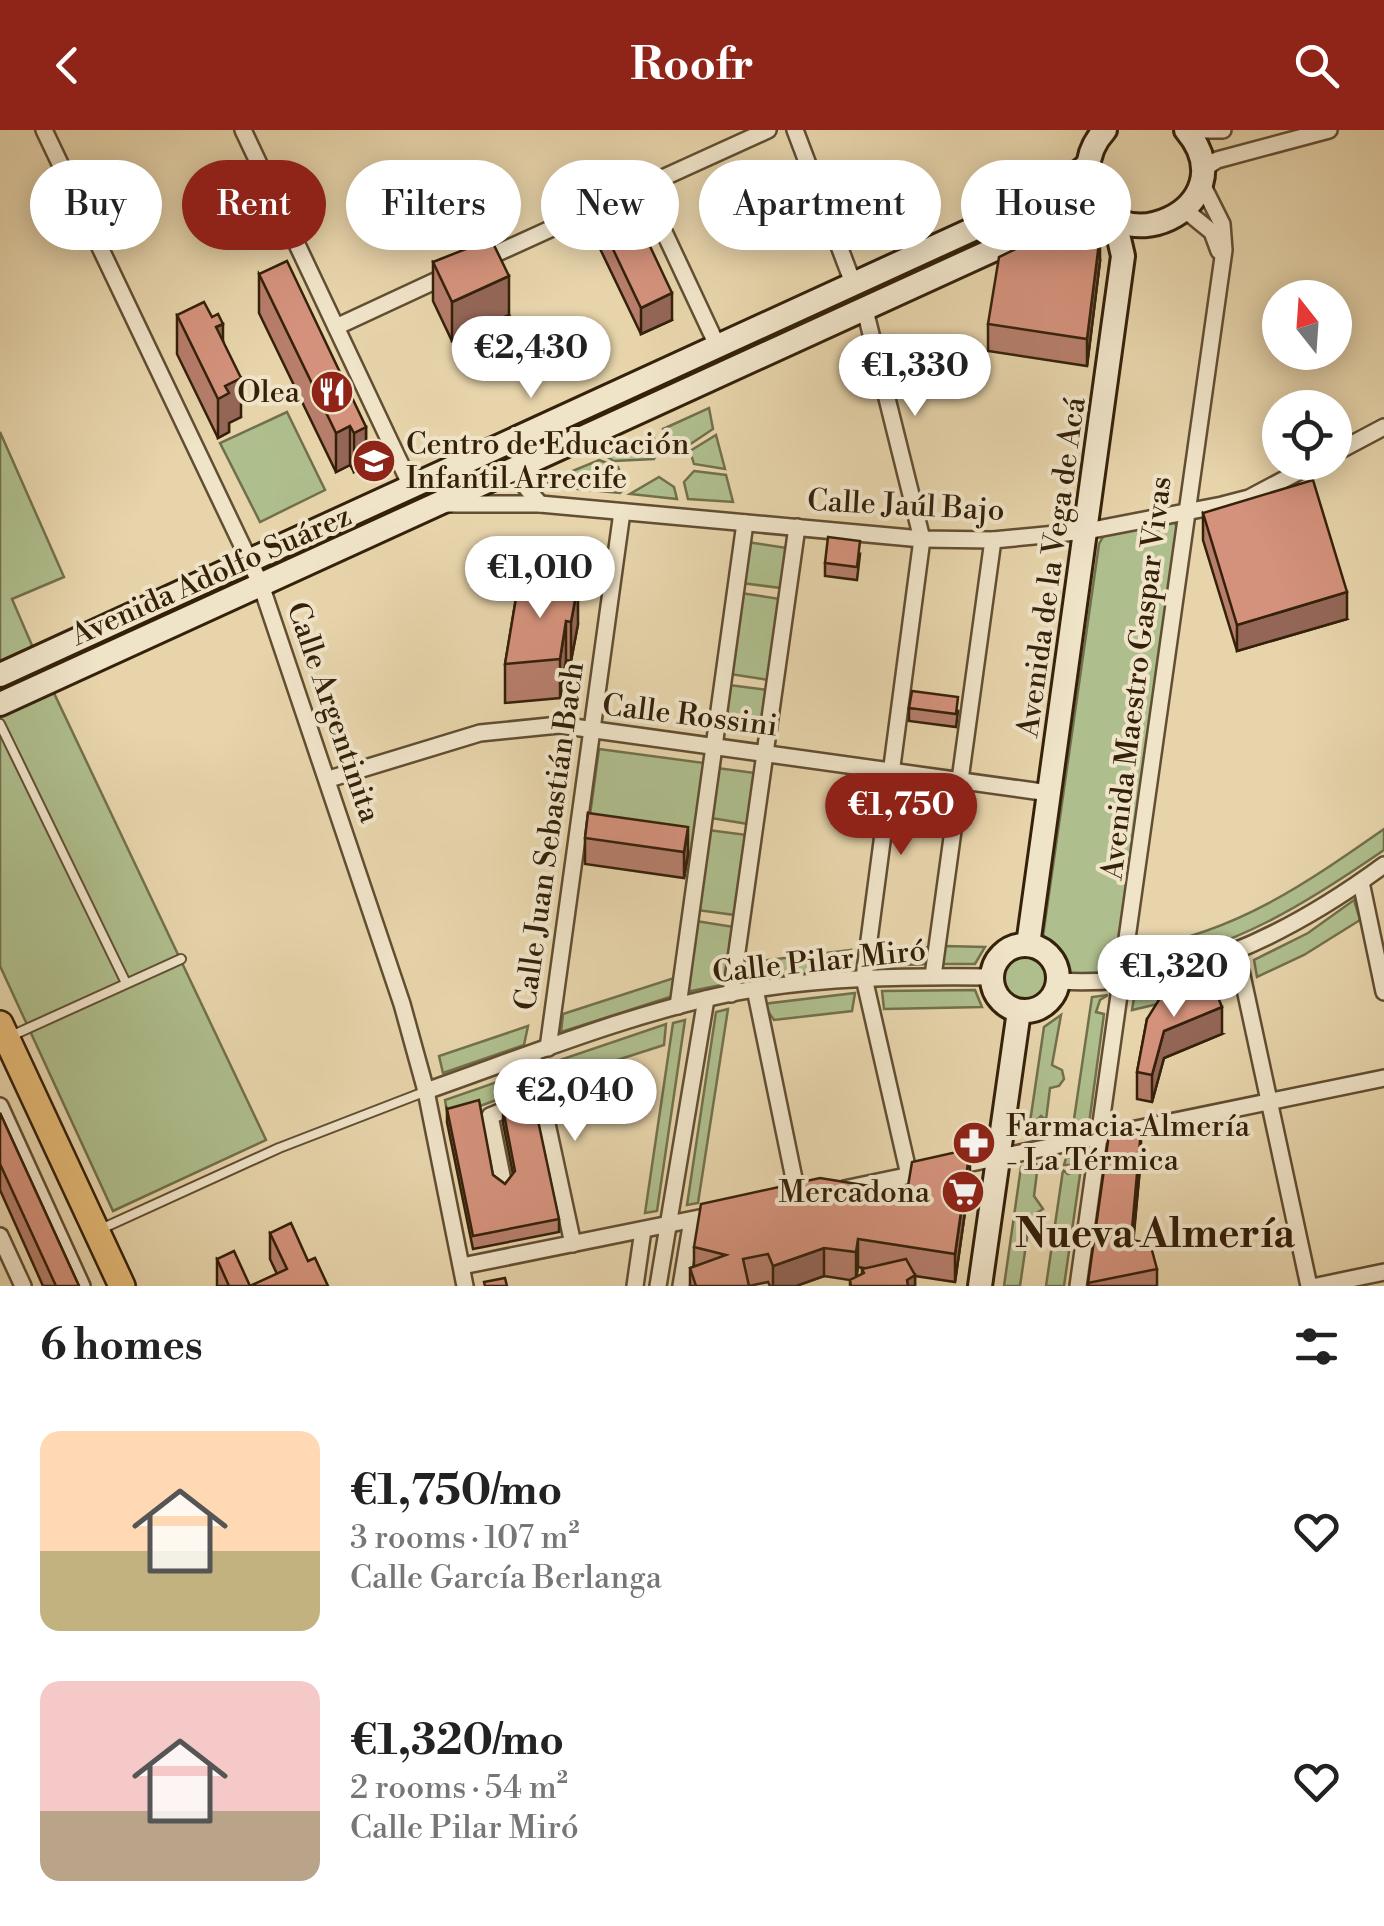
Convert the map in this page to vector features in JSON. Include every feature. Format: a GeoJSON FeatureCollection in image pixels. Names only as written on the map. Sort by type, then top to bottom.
{"type":"FeatureCollection","features":[{"type":"Feature","properties":{"kind":"main road"},"geometry":{"type":"LineString","coordinates":[[2,1034],[122,1286]]}},
{"type":"Feature","properties":{"kind":"street"},"geometry":{"type":"LineString","coordinates":[[243,130],[411,486]]}},
{"type":"Feature","properties":{"kind":"street"},"geometry":{"type":"LineString","coordinates":[[679,171],[768,130]]}},
{"type":"Feature","properties":{"kind":"street"},"geometry":{"type":"LineString","coordinates":[[795,130],[854,282]]}},
{"type":"Feature","properties":{"kind":"street"},"geometry":{"type":"LineString","coordinates":[[1201,175],[1198,148],[1189,130],[1222,130]]}},
{"type":"Feature","properties":{"kind":"street"},"geometry":{"type":"LineString","coordinates":[[1124,256],[1137,234],[1185,210],[1201,175],[1217,160],[1329,130]]}},
{"type":"Feature","properties":{"kind":"street","name":"Calle Argentinita"},"geometry":{"type":"LineString","coordinates":[[51,132],[261,585],[329,779],[426,1091],[464,1286]]}},
{"type":"Feature","properties":{"kind":"street"},"geometry":{"type":"LineString","coordinates":[[1090,160],[1101,132]]}},
{"type":"Feature","properties":{"kind":"street","name":"Avenida Maestro Gaspar Vivas"},"geometry":{"type":"LineString","coordinates":[[1078,1286],[1225,237],[1201,175]]}},
{"type":"Feature","properties":{"kind":"street"},"geometry":{"type":"LineString","coordinates":[[1185,210],[1212,232],[1220,255]]}},
{"type":"Feature","properties":{"kind":"street"},"geometry":{"type":"LineString","coordinates":[[1131,220],[1151,226]]}},
{"type":"Feature","properties":{"kind":"street"},"geometry":{"type":"LineString","coordinates":[[336,326],[541,233]]}},
{"type":"Feature","properties":{"kind":"street","name":"Avenida Adolfo Suárez"},"geometry":{"type":"LineString","coordinates":[[0,675],[961,234]]}},
{"type":"Feature","properties":{"kind":"street"},"geometry":{"type":"LineString","coordinates":[[673,250],[717,345]]}},
{"type":"Feature","properties":{"kind":"street","name":"Avenida Adolfo Suárez"},"geometry":{"type":"LineString","coordinates":[[0,704],[995,250]]}},
{"type":"Feature","properties":{"kind":"street","name":"Avenida de la Vega de Acá"},"geometry":{"type":"LineString","coordinates":[[1028,944],[1087,532],[1122,250]]}},
{"type":"Feature","properties":{"kind":"street"},"geometry":{"type":"LineString","coordinates":[[864,310],[922,538],[864,978],[909,1176]]}},
{"type":"Feature","properties":{"kind":"street"},"geometry":{"type":"LineString","coordinates":[[1352,444],[1384,427]]}},
{"type":"Feature","properties":{"kind":"street"},"geometry":{"type":"LineString","coordinates":[[533,462],[525,486],[540,504]]}},
{"type":"Feature","properties":{"kind":"street","name":"Calle Jaúl Bajo"},"geometry":{"type":"LineString","coordinates":[[440,504],[540,504],[922,538],[994,540],[1087,532],[1249,498],[1283,480]]}},
{"type":"Feature","properties":{"kind":"street","name":"Calle Juan Sebastián Bach"},"geometry":{"type":"LineString","coordinates":[[574,1244],[541,1095],[540,1051],[592,730],[622,512]]}},
{"type":"Feature","properties":{"kind":"street"},"geometry":{"type":"LineString","coordinates":[[678,1006],[745,523]]}},
{"type":"Feature","properties":{"kind":"street"},"geometry":{"type":"LineString","coordinates":[[731,994],[796,528]]}},
{"type":"Feature","properties":{"kind":"street"},"geometry":{"type":"LineString","coordinates":[[933,976],[994,540]]}},
{"type":"Feature","properties":{"kind":"street","name":"Calle Rossini"},"geometry":{"type":"LineString","coordinates":[[329,779],[480,733],[559,725],[1050,793]]}},
{"type":"Feature","properties":{"kind":"street"},"geometry":{"type":"LineString","coordinates":[[1058,981],[1123,979],[1181,971],[1237,952],[1310,916],[1384,865]]}},
{"type":"Feature","properties":{"kind":"street"},"geometry":{"type":"LineString","coordinates":[[1362,882],[1384,992]]}},
{"type":"Feature","properties":{"kind":"street"},"geometry":{"type":"LineString","coordinates":[[1028,944],[1052,959],[1058,981],[1053,995],[1042,1006],[1019,1011],[1000,1000],[992,977],[1002,955],[1028,944]]}},
{"type":"Feature","properties":{"kind":"street"},"geometry":{"type":"LineString","coordinates":[[1237,952],[1308,1286]]}},
{"type":"Feature","properties":{"kind":"street","name":"Calle Pilar Miró"},"geometry":{"type":"LineString","coordinates":[[426,1091],[706,999],[864,978],[992,977]]}},
{"type":"Feature","properties":{"kind":"street"},"geometry":{"type":"LineString","coordinates":[[754,990],[798,1198]]}},
{"type":"Feature","properties":{"kind":"street"},"geometry":{"type":"LineString","coordinates":[[658,1286],[706,999]]}},
{"type":"Feature","properties":{"kind":"street"},"geometry":{"type":"LineString","coordinates":[[980,1286],[1019,1011]]}},
{"type":"Feature","properties":{"kind":"street"},"geometry":{"type":"LineString","coordinates":[[835,1191],[1384,1078]]}},
{"type":"Feature","properties":{"kind":"street"},"geometry":{"type":"LineString","coordinates":[[504,1186],[490,1116],[541,1095]]}},
{"type":"Feature","properties":{"kind":"street"},"geometry":{"type":"LineString","coordinates":[[0,1106],[82,1286]]}},
{"type":"Feature","properties":{"kind":"street"},"geometry":{"type":"LineString","coordinates":[[780,1202],[816,1194]]}},
{"type":"Feature","properties":{"kind":"street"},"geometry":{"type":"LineString","coordinates":[[462,1266],[744,1209]]}},
{"type":"Feature","properties":{"kind":"street"},"geometry":{"type":"LineString","coordinates":[[681,1286],[692,1220]]}},
{"type":"Feature","properties":{"kind":"street"},"geometry":{"type":"LineString","coordinates":[[635,1286],[642,1230]]}},
{"type":"Feature","properties":{"kind":"street"},"geometry":{"type":"LineString","coordinates":[[0,1236],[23,1286]]}},
{"type":"Feature","properties":{"kind":"street"},"geometry":{"type":"LineString","coordinates":[[1318,1286],[1384,1272]]}},
{"type":"Feature","properties":{"kind":"lane"},"geometry":{"type":"LineString","coordinates":[[0,724],[126,983]]}},
{"type":"Feature","properties":{"kind":"lane"},"geometry":{"type":"LineString","coordinates":[[2,1034],[181,959]]}},
{"type":"Feature","properties":{"kind":"lane"},"geometry":{"type":"LineString","coordinates":[[97,1231],[278,1148],[426,1091]]}},
{"type":"Feature","properties":{"kind":"green space"},"geometry":{"type":"Polygon","coordinates":[[[961,245],[961,250],[969,250],[658,391],[654,384],[961,245]]]}},
{"type":"Feature","properties":{"kind":"green space"},"geometry":{"type":"Polygon","coordinates":[[[643,389],[646,397],[290,560],[287,553],[643,389]]]}},
{"type":"Feature","properties":{"kind":"green space"},"geometry":{"type":"Polygon","coordinates":[[[709,408],[713,429],[686,447],[670,445],[663,429],[709,408]]]}},
{"type":"Feature","properties":{"kind":"green space"},"geometry":{"type":"Polygon","coordinates":[[[287,412],[325,490],[260,522],[220,443],[287,412]]]}},
{"type":"Feature","properties":{"kind":"green space"},"geometry":{"type":"Polygon","coordinates":[[[0,432],[64,577],[12,599],[40,664],[207,585],[211,594],[44,672],[266,1140],[113,1211],[0,966],[0,432]]]}},
{"type":"Feature","properties":{"kind":"green space"},"geometry":{"type":"Polygon","coordinates":[[[716,435],[725,469],[694,464],[690,451],[716,435]]]}},
{"type":"Feature","properties":{"kind":"green space"},"geometry":{"type":"Polygon","coordinates":[[[653,436],[659,449],[654,459],[614,461],[606,456],[653,436]]]}},
{"type":"Feature","properties":{"kind":"green space"},"geometry":{"type":"Polygon","coordinates":[[[599,460],[618,467],[626,487],[620,493],[549,486],[548,481],[599,460]]]}},
{"type":"Feature","properties":{"kind":"green space"},"geometry":{"type":"Polygon","coordinates":[[[694,471],[726,475],[733,502],[688,499],[684,482],[694,471]]]}},
{"type":"Feature","properties":{"kind":"green space"},"geometry":{"type":"Polygon","coordinates":[[[659,477],[674,487],[677,499],[630,494],[659,477]]]}},
{"type":"Feature","properties":{"kind":"green space"},"geometry":{"type":"Polygon","coordinates":[[[1174,521],[1178,530],[1116,969],[1111,974],[1067,975],[1043,936],[1099,544],[1104,535],[1174,521]]]}},
{"type":"Feature","properties":{"kind":"green space"},"geometry":{"type":"Polygon","coordinates":[[[747,542],[787,548],[781,588],[741,583],[747,542]]]}},
{"type":"Feature","properties":{"kind":"green space"},"geometry":{"type":"Polygon","coordinates":[[[741,593],[780,599],[769,680],[730,674],[741,593]]]}},
{"type":"Feature","properties":{"kind":"green space"},"geometry":{"type":"Polygon","coordinates":[[[729,685],[768,690],[763,730],[723,725],[729,685]]]}},
{"type":"Feature","properties":{"kind":"green space"},"geometry":{"type":"Polygon","coordinates":[[[599,749],[704,763],[693,852],[587,837],[599,749]]]}},
{"type":"Feature","properties":{"kind":"green space"},"geometry":{"type":"Polygon","coordinates":[[[717,768],[755,773],[748,824],[711,818],[717,768]]]}},
{"type":"Feature","properties":{"kind":"green space"},"geometry":{"type":"Polygon","coordinates":[[[1384,829],[1384,850],[1298,905],[1208,947],[1142,965],[1143,947],[1210,930],[1241,917],[1299,886],[1384,829]]]}},
{"type":"Feature","properties":{"kind":"green space"},"geometry":{"type":"Polygon","coordinates":[[[708,830],[747,835],[735,915],[697,910],[708,830]]]}},
{"type":"Feature","properties":{"kind":"green space"},"geometry":{"type":"Polygon","coordinates":[[[1354,900],[1360,920],[1304,955],[1257,977],[1254,960],[1308,933],[1354,900]]]}},
{"type":"Feature","properties":{"kind":"green space"},"geometry":{"type":"Polygon","coordinates":[[[696,921],[734,927],[726,984],[686,992],[696,921]]]}},
{"type":"Feature","properties":{"kind":"green space"},"geometry":{"type":"Polygon","coordinates":[[[944,946],[985,947],[975,964],[941,964],[944,946]]]}},
{"type":"Feature","properties":{"kind":"green space"},"geometry":{"type":"Polygon","coordinates":[[[933,947],[931,964],[875,966],[876,949],[933,947]]]}},
{"type":"Feature","properties":{"kind":"green space"},"geometry":{"type":"Polygon","coordinates":[[[851,950],[849,968],[739,981],[743,963],[851,950]]]}},
{"type":"Feature","properties":{"kind":"green space"},"geometry":{"type":"Polygon","coordinates":[[[1025,953],[1043,960],[1050,978],[1043,996],[1025,1003],[1007,996],[1000,978],[1007,960],[1025,953]]]}},
{"type":"Feature","properties":{"kind":"green space"},"geometry":{"type":"Polygon","coordinates":[[[1229,970],[1234,986],[1132,1010],[1135,992],[1229,970]]]}},
{"type":"Feature","properties":{"kind":"green space"},"geometry":{"type":"Polygon","coordinates":[[[677,977],[673,996],[561,1032],[563,1014],[677,977]]]}},
{"type":"Feature","properties":{"kind":"green space"},"geometry":{"type":"Polygon","coordinates":[[[975,990],[982,1007],[884,1009],[882,991],[975,990]]]}},
{"type":"Feature","properties":{"kind":"green space"},"geometry":{"type":"Polygon","coordinates":[[[855,993],[852,1011],[774,1020],[763,1004],[855,993]]]}},
{"type":"Feature","properties":{"kind":"green space"},"geometry":{"type":"Polygon","coordinates":[[[1108,995],[1100,1000],[1096,1012],[1104,1014],[1089,1124],[1073,1126],[1092,997],[1108,995]]]}},
{"type":"Feature","properties":{"kind":"green space"},"geometry":{"type":"Polygon","coordinates":[[[728,1009],[698,1203],[687,1205],[716,1012],[728,1009]]]}},
{"type":"Feature","properties":{"kind":"green space"},"geometry":{"type":"Polygon","coordinates":[[[1061,1015],[1052,1065],[1062,1070],[1064,1079],[1059,1086],[1050,1088],[1046,1120],[1041,1116],[1034,1123],[1042,1127],[1046,1123],[1044,1133],[1028,1136],[1044,1027],[1061,1015]]]}},
{"type":"Feature","properties":{"kind":"green space"},"geometry":{"type":"Polygon","coordinates":[[[685,1020],[657,1211],[645,1213],[673,1023],[685,1020]]]}},
{"type":"Feature","properties":{"kind":"green space"},"geometry":{"type":"Polygon","coordinates":[[[666,1024],[664,1045],[552,1081],[548,1064],[666,1024]]]}},
{"type":"Feature","properties":{"kind":"green space"},"geometry":{"type":"Polygon","coordinates":[[[528,1026],[524,1045],[443,1073],[439,1056],[528,1026]]]}},
{"type":"Feature","properties":{"kind":"green space"},"geometry":{"type":"Polygon","coordinates":[[[526,1072],[531,1087],[448,1118],[445,1100],[526,1072]]]}},
{"type":"Feature","properties":{"kind":"green space"},"geometry":{"type":"Polygon","coordinates":[[[1083,1154],[1064,1286],[1046,1286],[1063,1170],[1068,1174],[1075,1171],[1075,1165],[1064,1165],[1066,1158],[1083,1154]]]}},
{"type":"Feature","properties":{"kind":"green space"},"geometry":{"type":"Polygon","coordinates":[[[1038,1164],[1034,1196],[1043,1209],[1030,1217],[1020,1286],[1004,1286],[1021,1167],[1038,1164]]]}},
{"type":"Feature","properties":{"kind":"building"},"geometry":{"type":"Polygon","coordinates":[[[463,250],[496,250],[509,276],[452,302],[433,262],[463,250]]]}},
{"type":"Feature","properties":{"kind":"building"},"geometry":{"type":"Polygon","coordinates":[[[613,250],[652,250],[672,293],[641,308],[613,250]]]}},
{"type":"Feature","properties":{"kind":"building"},"geometry":{"type":"Polygon","coordinates":[[[1014,250],[1098,250],[1087,339],[988,324],[999,257],[1014,250]]]}},
{"type":"Feature","properties":{"kind":"building"},"geometry":{"type":"Polygon","coordinates":[[[287,261],[366,427],[354,433],[350,426],[336,433],[259,274],[287,261]]]}},
{"type":"Feature","properties":{"kind":"building"},"geometry":{"type":"Polygon","coordinates":[[[204,302],[212,317],[218,314],[223,324],[216,327],[241,378],[225,386],[229,393],[218,399],[177,315],[204,302]]]}},
{"type":"Feature","properties":{"kind":"building"},"geometry":{"type":"Polygon","coordinates":[[[1313,480],[1347,592],[1237,625],[1203,513],[1313,480]]]}},
{"type":"Feature","properties":{"kind":"building"},"geometry":{"type":"Polygon","coordinates":[[[828,537],[860,541],[857,567],[825,563],[828,537]]]}},
{"type":"Feature","properties":{"kind":"building"},"geometry":{"type":"Polygon","coordinates":[[[519,580],[578,584],[571,622],[566,621],[560,659],[505,664],[519,580]]]}},
{"type":"Feature","properties":{"kind":"building"},"geometry":{"type":"Polygon","coordinates":[[[912,691],[958,697],[956,714],[909,708],[912,691]]]}},
{"type":"Feature","properties":{"kind":"building"},"geometry":{"type":"Polygon","coordinates":[[[588,813],[688,827],[684,852],[585,838],[588,813]]]}},
{"type":"Feature","properties":{"kind":"building"},"geometry":{"type":"Polygon","coordinates":[[[1213,985],[1222,1007],[1164,1031],[1152,1075],[1137,1072],[1147,1019],[1160,998],[1213,985]]]}},
{"type":"Feature","properties":{"kind":"building"},"geometry":{"type":"Polygon","coordinates":[[[533,1097],[559,1219],[473,1236],[447,1109],[479,1100],[493,1175],[505,1184],[515,1171],[503,1109],[533,1097]]]}},
{"type":"Feature","properties":{"kind":"building"},"geometry":{"type":"Polygon","coordinates":[[[0,1113],[79,1286],[56,1286],[0,1164],[0,1113]]]}},
{"type":"Feature","properties":{"kind":"building"},"geometry":{"type":"Polygon","coordinates":[[[1110,1127],[1141,1130],[1131,1240],[1150,1243],[1157,1269],[1088,1283],[1110,1127]]]}},
{"type":"Feature","properties":{"kind":"building"},"geometry":{"type":"Polygon","coordinates":[[[970,1149],[955,1254],[858,1239],[856,1252],[824,1248],[773,1266],[768,1254],[743,1259],[749,1286],[696,1286],[690,1268],[726,1255],[694,1247],[701,1204],[820,1178],[907,1192],[912,1162],[970,1149]]]}},
{"type":"Feature","properties":{"kind":"building"},"geometry":{"type":"Polygon","coordinates":[[[291,1223],[308,1261],[315,1258],[328,1286],[250,1286],[287,1269],[270,1233],[291,1223]]]}},
{"type":"Feature","properties":{"kind":"building"},"geometry":{"type":"Polygon","coordinates":[[[234,1251],[250,1286],[229,1286],[217,1259],[234,1251]]]}},
{"type":"Feature","properties":{"kind":"building"},"geometry":{"type":"Polygon","coordinates":[[[906,1259],[915,1275],[907,1280],[908,1286],[851,1286],[850,1280],[864,1273],[862,1269],[906,1259]]]}},
{"type":"Feature","properties":{"kind":"building"},"geometry":{"type":"Polygon","coordinates":[[[505,1278],[507,1286],[485,1286],[484,1282],[505,1278]]]}},
{"type":"Feature","properties":{"kind":"place","name":"Olea"},"geometry":{"type":"Point","coordinates":[332,392]}},
{"type":"Feature","properties":{"kind":"place","name":"Centro de Educación Infantil Arrecife"},"geometry":{"type":"Point","coordinates":[374,461]}},
{"type":"Feature","properties":{"kind":"place","name":"Farmacia Almería - La Térmica"},"geometry":{"type":"Point","coordinates":[974,1143]}},
{"type":"Feature","properties":{"kind":"place","name":"Mercadona"},"geometry":{"type":"Point","coordinates":[963,1192]}},
{"type":"Feature","properties":{"kind":"district","name":"Nueva Almería"},"geometry":{"type":"Point","coordinates":[1155,1233]}}]}
